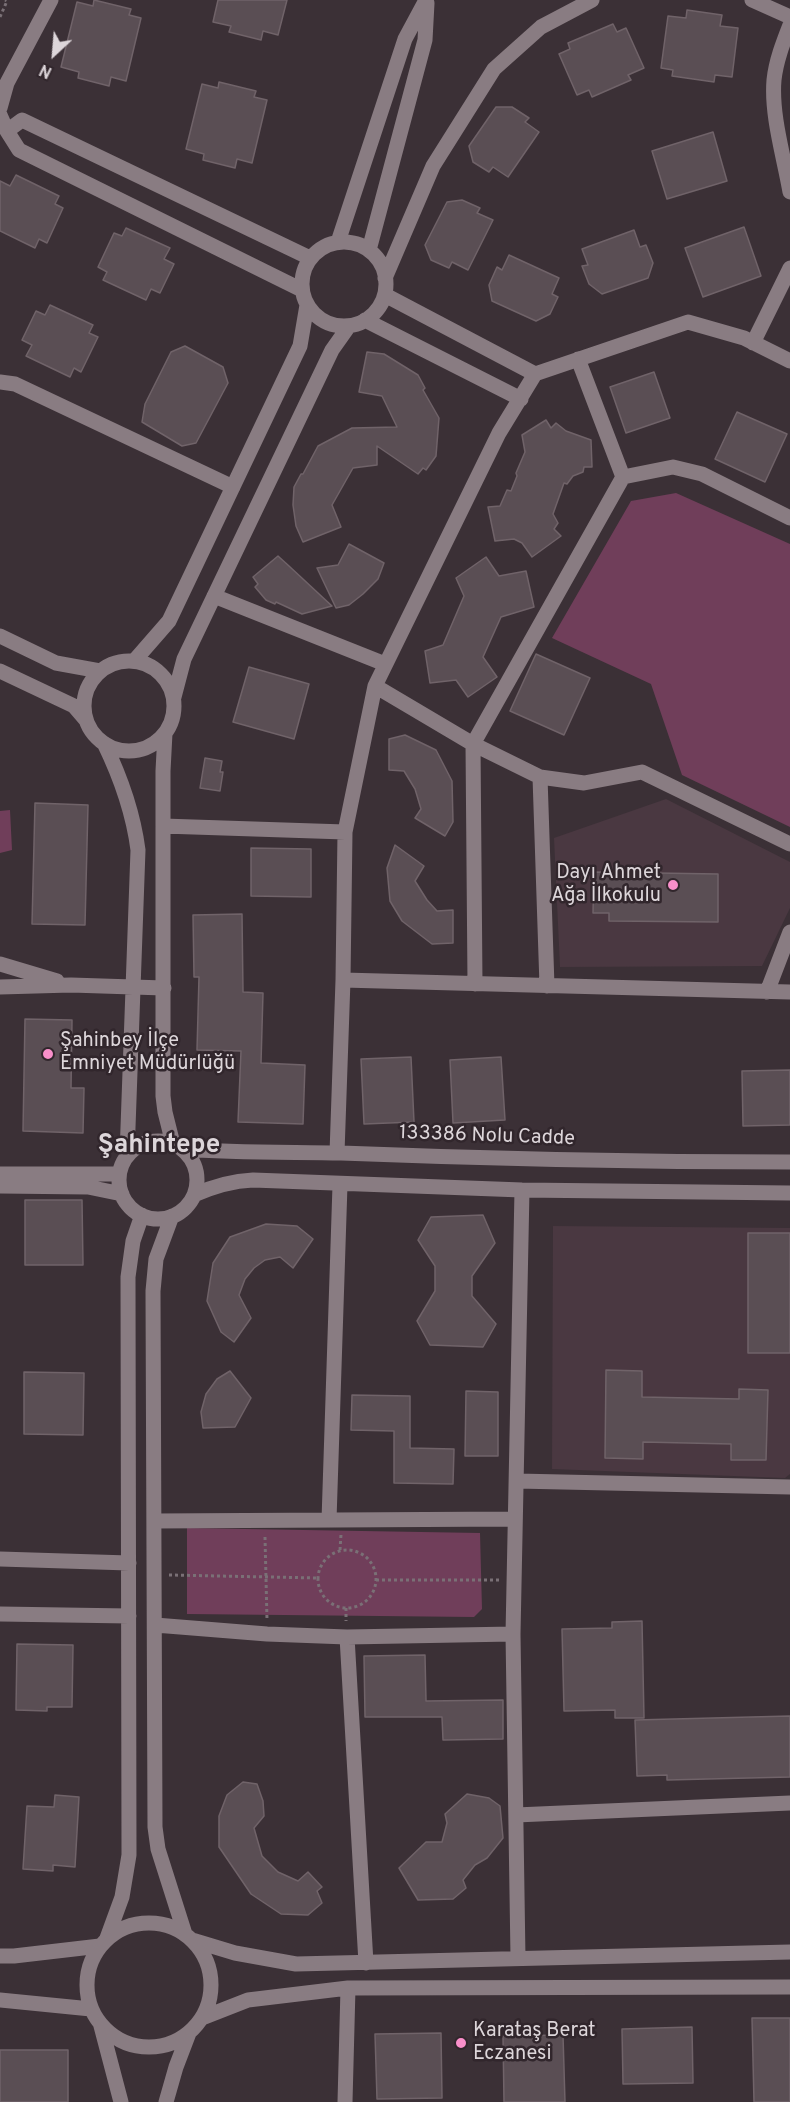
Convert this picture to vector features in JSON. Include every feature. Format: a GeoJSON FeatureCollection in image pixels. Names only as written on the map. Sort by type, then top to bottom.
{"type":"FeatureCollection","features":[{"type":"Feature","properties":{"kind":"street"},"geometry":{"type":"LineString","coordinates":[[0,108],[7,83],[51,0]]}},
{"type":"Feature","properties":{"kind":"street"},"geometry":{"type":"LineString","coordinates":[[338,242],[405,39],[427,0]]}},
{"type":"Feature","properties":{"kind":"street"},"geometry":{"type":"LineString","coordinates":[[369,250],[425,40],[427,0]]}},
{"type":"Feature","properties":{"kind":"street"},"geometry":{"type":"LineString","coordinates":[[386,278],[380,263],[369,250],[354,243],[338,242],[322,247],[310,258],[303,273],[302,290],[307,305],[318,318],[333,325],[350,326],[365,320],[377,309],[385,295],[386,278],[433,166],[494,69],[540,27],[592,0]]}},
{"type":"Feature","properties":{"kind":"street"},"geometry":{"type":"LineString","coordinates":[[752,0],[790,17]]}},
{"type":"Feature","properties":{"kind":"street"},"geometry":{"type":"LineString","coordinates":[[790,25],[778,58],[774,80],[774,99],[790,192]]}},
{"type":"Feature","properties":{"kind":"street"},"geometry":{"type":"LineString","coordinates":[[0,115],[19,150],[302,290]]}},
{"type":"Feature","properties":{"kind":"street"},"geometry":{"type":"LineString","coordinates":[[7,131],[22,120],[310,258]]}},
{"type":"Feature","properties":{"kind":"street"},"geometry":{"type":"LineString","coordinates":[[753,343],[790,268]]}},
{"type":"Feature","properties":{"kind":"street"},"geometry":{"type":"LineString","coordinates":[[385,295],[535,374]]}},
{"type":"Feature","properties":{"kind":"street"},"geometry":{"type":"LineString","coordinates":[[135,660],[169,621],[300,346],[307,305]]}},
{"type":"Feature","properties":{"kind":"street"},"geometry":{"type":"LineString","coordinates":[[365,320],[521,399]]}},
{"type":"Feature","properties":{"kind":"street"},"geometry":{"type":"LineString","coordinates":[[337,1153],[345,832],[375,686],[499,433],[535,374],[625,341],[688,322],[753,343],[790,361]]}},
{"type":"Feature","properties":{"kind":"street"},"geometry":{"type":"LineString","coordinates":[[194,1195],[197,1175],[189,1156],[178,1146],[165,1112],[163,1096],[165,733],[173,716],[174,698],[184,658],[332,351],[350,326]]}},
{"type":"Feature","properties":{"kind":"street"},"geometry":{"type":"LineString","coordinates":[[578,359],[623,477]]}},
{"type":"Feature","properties":{"kind":"street"},"geometry":{"type":"LineString","coordinates":[[0,382],[15,384],[233,487]]}},
{"type":"Feature","properties":{"kind":"street"},"geometry":{"type":"LineString","coordinates":[[623,477],[673,468],[702,474],[790,518]]}},
{"type":"Feature","properties":{"kind":"street"},"geometry":{"type":"LineString","coordinates":[[475,984],[473,744],[623,477]]}},
{"type":"Feature","properties":{"kind":"street"},"geometry":{"type":"LineString","coordinates":[[214,596],[385,664]]}},
{"type":"Feature","properties":{"kind":"street"},"geometry":{"type":"LineString","coordinates":[[0,636],[56,663],[99,671]]}},
{"type":"Feature","properties":{"kind":"street"},"geometry":{"type":"LineString","coordinates":[[86,720],[83,702],[88,685],[99,671],[116,662],[135,660],[153,667],[166,680],[174,698]]}},
{"type":"Feature","properties":{"kind":"street"},"geometry":{"type":"LineString","coordinates":[[0,671],[74,706],[93,733],[104,743],[119,750],[136,750],[152,744],[165,733]]}},
{"type":"Feature","properties":{"kind":"street"},"geometry":{"type":"LineString","coordinates":[[375,686],[473,744],[540,777],[584,783],[642,772],[790,844]]}},
{"type":"Feature","properties":{"kind":"street"},"geometry":{"type":"LineString","coordinates":[[104,743],[125,788],[138,850],[127,1155],[119,1173],[122,1194],[134,1210],[142,1215],[162,1218],[172,1216],[181,1211],[194,1195],[211,1187],[231,1181],[253,1180],[522,1190],[790,1193]]}},
{"type":"Feature","properties":{"kind":"street"},"geometry":{"type":"LineString","coordinates":[[540,777],[547,986]]}},
{"type":"Feature","properties":{"kind":"street"},"geometry":{"type":"LineString","coordinates":[[163,826],[345,832]]}},
{"type":"Feature","properties":{"kind":"street"},"geometry":{"type":"LineString","coordinates":[[767,992],[790,932]]}},
{"type":"Feature","properties":{"kind":"street"},"geometry":{"type":"LineString","coordinates":[[0,964],[71,985]]}},
{"type":"Feature","properties":{"kind":"street"},"geometry":{"type":"LineString","coordinates":[[343,981],[790,992]]}},
{"type":"Feature","properties":{"kind":"street"},"geometry":{"type":"LineString","coordinates":[[0,987],[71,985],[164,988]]}},
{"type":"Feature","properties":{"kind":"street"},"geometry":{"type":"LineString","coordinates":[[127,1155],[135,1148],[153,1141],[178,1146]]}},
{"type":"Feature","properties":{"kind":"street","name":"133386 Nolu Cadde"},"geometry":{"type":"LineString","coordinates":[[178,1146],[216,1152],[337,1153],[509,1160],[790,1162]]}},
{"type":"Feature","properties":{"kind":"street"},"geometry":{"type":"LineString","coordinates":[[0,1174],[119,1173]]}},
{"type":"Feature","properties":{"kind":"street"},"geometry":{"type":"LineString","coordinates":[[329,1520],[340,1185]]}},
{"type":"Feature","properties":{"kind":"street"},"geometry":{"type":"LineString","coordinates":[[0,1186],[88,1187],[122,1194]]}},
{"type":"Feature","properties":{"kind":"street"},"geometry":{"type":"LineString","coordinates":[[518,1958],[513,1634],[522,1190]]}},
{"type":"Feature","properties":{"kind":"street"},"geometry":{"type":"LineString","coordinates":[[121,2102],[101,2026],[91,2009],[86,1990],[87,1971],[94,1953],[103,1942],[122,1897],[129,1855],[128,1276],[133,1241],[142,1215]]}},
{"type":"Feature","properties":{"kind":"street"},"geometry":{"type":"LineString","coordinates":[[101,2026],[116,2038],[134,2046],[154,2048],[173,2043],[189,2033],[202,2018],[209,2001],[211,1983],[208,1965],[200,1948],[188,1937],[162,1861],[155,1827],[154,1274],[156,1259],[172,1216]]}},
{"type":"Feature","properties":{"kind":"street"},"geometry":{"type":"LineString","coordinates":[[516,1481],[790,1487]]}},
{"type":"Feature","properties":{"kind":"street"},"geometry":{"type":"LineString","coordinates":[[155,1521],[515,1519]]}},
{"type":"Feature","properties":{"kind":"street"},"geometry":{"type":"LineString","coordinates":[[0,1559],[129,1563]]}},
{"type":"Feature","properties":{"kind":"street"},"geometry":{"type":"LineString","coordinates":[[0,1614],[129,1616]]}},
{"type":"Feature","properties":{"kind":"street"},"geometry":{"type":"LineString","coordinates":[[155,1624],[267,1634],[347,1636],[513,1634]]}},
{"type":"Feature","properties":{"kind":"street"},"geometry":{"type":"LineString","coordinates":[[347,1636],[366,1963]]}},
{"type":"Feature","properties":{"kind":"street"},"geometry":{"type":"LineString","coordinates":[[516,1815],[790,1803]]}},
{"type":"Feature","properties":{"kind":"street"},"geometry":{"type":"LineString","coordinates":[[0,1956],[14,1956],[103,1942],[125,1927],[146,1922],[167,1925],[188,1937],[236,1953],[296,1964],[790,1952]]}},
{"type":"Feature","properties":{"kind":"street"},"geometry":{"type":"LineString","coordinates":[[202,2018],[248,2000],[348,1989],[790,1987]]}},
{"type":"Feature","properties":{"kind":"street"},"geometry":{"type":"LineString","coordinates":[[345,2102],[348,1989]]}},
{"type":"Feature","properties":{"kind":"street"},"geometry":{"type":"LineString","coordinates":[[0,2000],[91,2009]]}},
{"type":"Feature","properties":{"kind":"street"},"geometry":{"type":"LineString","coordinates":[[166,2102],[189,2033]]}},
{"type":"Feature","properties":{"kind":"path"},"geometry":{"type":"LineString","coordinates":[[0,17],[7,1],[5,0]]}},
{"type":"Feature","properties":{"kind":"path"},"geometry":{"type":"LineString","coordinates":[[265,1521],[267,1634]]}},
{"type":"Feature","properties":{"kind":"path"},"geometry":{"type":"LineString","coordinates":[[340,1550],[356,1550],[369,1559],[376,1572],[376,1588],[368,1601],[354,1608],[339,1608],[325,1599],[318,1586],[318,1578],[318,1570],[327,1557],[340,1550]]}},
{"type":"Feature","properties":{"kind":"path"},"geometry":{"type":"LineString","coordinates":[[155,1575],[318,1578]]}},
{"type":"Feature","properties":{"kind":"path"},"geometry":{"type":"LineString","coordinates":[[376,1580],[514,1580]]}},
{"type":"Feature","properties":{"kind":"shaded area"},"geometry":{"type":"Polygon","coordinates":[[[676,493],[790,544],[790,827],[682,775],[651,684],[552,638],[631,501],[676,493]]]}},
{"type":"Feature","properties":{"kind":"shaded area","name":"Dayı Ahmet Ağa İlkokulu"},"geometry":{"type":"Polygon","coordinates":[[[666,799],[790,862],[790,908],[762,966],[560,967],[554,838],[666,799]]]}},
{"type":"Feature","properties":{"kind":"shaded area"},"geometry":{"type":"Polygon","coordinates":[[[10,810],[12,850],[0,853],[0,811],[10,810]]]}},
{"type":"Feature","properties":{"kind":"shaded area"},"geometry":{"type":"Polygon","coordinates":[[[553,1226],[790,1228],[790,1474],[785,1478],[552,1469],[553,1226]]]}},
{"type":"Feature","properties":{"kind":"shaded area"},"geometry":{"type":"Polygon","coordinates":[[[187,1528],[480,1533],[482,1609],[474,1617],[187,1614],[187,1528]]]}},
{"type":"Feature","properties":{"kind":"building"},"geometry":{"type":"Polygon","coordinates":[[[94,0],[131,9],[129,15],[141,18],[126,81],[111,77],[109,86],[78,78],[79,72],[61,67],[77,2],[93,6],[94,0]]]}},
{"type":"Feature","properties":{"kind":"building"},"geometry":{"type":"Polygon","coordinates":[[[218,0],[287,0],[278,35],[263,31],[261,40],[229,32],[231,26],[213,22],[218,0]]]}},
{"type":"Feature","properties":{"kind":"building"},"geometry":{"type":"Polygon","coordinates":[[[687,10],[722,15],[720,26],[738,28],[732,77],[715,75],[714,82],[672,76],[673,70],[661,68],[668,16],[686,18],[687,10]]]}},
{"type":"Feature","properties":{"kind":"building"},"geometry":{"type":"Polygon","coordinates":[[[613,24],[617,32],[626,28],[644,68],[628,75],[631,80],[592,97],[589,90],[577,95],[559,54],[570,49],[568,43],[613,24]]]}},
{"type":"Feature","properties":{"kind":"building"},"geometry":{"type":"Polygon","coordinates":[[[219,82],[256,91],[254,97],[267,100],[252,163],[237,159],[235,168],[203,160],[204,154],[186,149],[202,84],[218,88],[219,82]]]}},
{"type":"Feature","properties":{"kind":"building"},"geometry":{"type":"Polygon","coordinates":[[[496,107],[512,107],[529,118],[525,122],[539,132],[508,177],[493,167],[489,172],[473,162],[469,146],[496,107]]]}},
{"type":"Feature","properties":{"kind":"building"},"geometry":{"type":"Polygon","coordinates":[[[713,132],[727,181],[667,199],[652,151],[713,132]]]}},
{"type":"Feature","properties":{"kind":"building"},"geometry":{"type":"Polygon","coordinates":[[[16,175],[59,196],[55,204],[63,208],[47,243],[39,239],[35,248],[0,231],[0,181],[10,186],[16,175]]]}},
{"type":"Feature","properties":{"kind":"building"},"geometry":{"type":"Polygon","coordinates":[[[462,200],[480,208],[477,213],[493,220],[468,270],[452,262],[449,268],[431,260],[425,245],[447,202],[462,200]]]}},
{"type":"Feature","properties":{"kind":"building"},"geometry":{"type":"Polygon","coordinates":[[[744,227],[761,276],[703,297],[685,248],[744,227]]]}},
{"type":"Feature","properties":{"kind":"building"},"geometry":{"type":"Polygon","coordinates":[[[126,228],[170,248],[164,259],[174,264],[160,293],[151,289],[146,300],[103,280],[107,272],[98,267],[114,233],[122,236],[126,228]]]}},
{"type":"Feature","properties":{"kind":"building"},"geometry":{"type":"Polygon","coordinates":[[[634,230],[640,247],[646,245],[653,263],[648,278],[602,294],[589,284],[582,266],[588,265],[582,249],[634,230]]]}},
{"type":"Feature","properties":{"kind":"building"},"geometry":{"type":"Polygon","coordinates":[[[509,255],[559,278],[552,294],[558,297],[550,314],[536,321],[492,301],[489,285],[497,267],[502,270],[509,255]]]}},
{"type":"Feature","properties":{"kind":"building"},"geometry":{"type":"Polygon","coordinates":[[[50,305],[93,325],[89,333],[98,337],[81,372],[74,368],[70,377],[26,356],[32,345],[22,340],[36,311],[45,315],[50,305]]]}},
{"type":"Feature","properties":{"kind":"building"},"geometry":{"type":"Polygon","coordinates":[[[185,346],[223,367],[228,383],[196,443],[182,446],[142,422],[145,404],[171,352],[185,346]]]}},
{"type":"Feature","properties":{"kind":"building"},"geometry":{"type":"Polygon","coordinates":[[[367,352],[384,354],[418,375],[425,388],[423,390],[439,418],[436,456],[426,470],[423,468],[418,474],[377,446],[377,465],[353,468],[332,505],[341,527],[303,542],[296,526],[293,505],[294,487],[318,446],[352,428],[397,427],[382,396],[359,392],[367,352]]]}},
{"type":"Feature","properties":{"kind":"building"},"geometry":{"type":"Polygon","coordinates":[[[654,372],[670,418],[626,433],[610,387],[654,372]]]}},
{"type":"Feature","properties":{"kind":"building"},"geometry":{"type":"Polygon","coordinates":[[[737,412],[787,434],[765,482],[715,459],[737,412]]]}},
{"type":"Feature","properties":{"kind":"building"},"geometry":{"type":"Polygon","coordinates":[[[546,420],[551,428],[556,423],[566,431],[591,440],[592,467],[584,467],[583,472],[573,476],[567,484],[564,483],[553,514],[558,523],[554,529],[561,536],[532,557],[522,543],[514,539],[495,541],[488,507],[500,506],[507,490],[511,491],[525,452],[522,435],[546,420]]]}},
{"type":"Feature","properties":{"kind":"building"},"geometry":{"type":"Polygon","coordinates":[[[349,544],[384,563],[378,579],[363,594],[349,605],[336,608],[317,568],[338,565],[349,544]]]}},
{"type":"Feature","properties":{"kind":"building"},"geometry":{"type":"Polygon","coordinates":[[[278,556],[332,606],[302,614],[266,600],[255,587],[258,584],[253,577],[278,556]]]}},
{"type":"Feature","properties":{"kind":"building"},"geometry":{"type":"Polygon","coordinates":[[[486,557],[499,576],[526,571],[534,607],[501,617],[483,657],[497,677],[468,697],[456,680],[430,683],[425,651],[443,645],[464,596],[456,578],[486,557]]]}},
{"type":"Feature","properties":{"kind":"building"},"geometry":{"type":"Polygon","coordinates":[[[536,654],[590,678],[564,735],[510,711],[536,654]]]}},
{"type":"Feature","properties":{"kind":"building"},"geometry":{"type":"Polygon","coordinates":[[[249,667],[309,684],[294,739],[233,722],[249,667]]]}},
{"type":"Feature","properties":{"kind":"building"},"geometry":{"type":"Polygon","coordinates":[[[405,735],[436,750],[452,781],[453,822],[445,836],[415,818],[421,809],[415,789],[404,771],[389,770],[389,739],[405,735]]]}},
{"type":"Feature","properties":{"kind":"building"},"geometry":{"type":"Polygon","coordinates":[[[205,758],[222,761],[220,791],[200,788],[205,758]]]}},
{"type":"Feature","properties":{"kind":"building"},"geometry":{"type":"Polygon","coordinates":[[[35,803],[88,805],[85,925],[32,924],[35,803]]]}},
{"type":"Feature","properties":{"kind":"building"},"geometry":{"type":"Polygon","coordinates":[[[395,845],[424,866],[415,881],[427,900],[437,911],[453,910],[453,943],[432,944],[402,921],[390,901],[387,868],[395,845]]]}},
{"type":"Feature","properties":{"kind":"building"},"geometry":{"type":"Polygon","coordinates":[[[251,848],[311,849],[311,897],[251,896],[251,848]]]}},
{"type":"Feature","properties":{"kind":"building"},"geometry":{"type":"Polygon","coordinates":[[[594,872],[718,874],[718,922],[609,921],[609,913],[593,913],[594,872]]]}},
{"type":"Feature","properties":{"kind":"building"},"geometry":{"type":"Polygon","coordinates":[[[242,914],[243,992],[263,993],[261,1063],[305,1065],[303,1124],[238,1122],[241,1051],[197,1050],[199,977],[194,977],[193,915],[242,914]]]}},
{"type":"Feature","properties":{"kind":"building","name":"Şahinbey İlçe Emniyet Müdürlüğü"},"geometry":{"type":"Polygon","coordinates":[[[25,1019],[72,1020],[71,1088],[84,1088],[83,1133],[23,1131],[25,1019]]]}},
{"type":"Feature","properties":{"kind":"building"},"geometry":{"type":"Polygon","coordinates":[[[411,1057],[414,1122],[364,1124],[361,1059],[411,1057]]]}},
{"type":"Feature","properties":{"kind":"building"},"geometry":{"type":"Polygon","coordinates":[[[501,1057],[505,1120],[453,1123],[450,1060],[501,1057]]]}},
{"type":"Feature","properties":{"kind":"building"},"geometry":{"type":"Polygon","coordinates":[[[790,1070],[790,1125],[743,1126],[742,1071],[790,1070]]]}},
{"type":"Feature","properties":{"kind":"building"},"geometry":{"type":"Polygon","coordinates":[[[25,1200],[82,1200],[83,1265],[25,1265],[25,1200]]]}},
{"type":"Feature","properties":{"kind":"building"},"geometry":{"type":"Polygon","coordinates":[[[483,1215],[495,1243],[472,1276],[472,1296],[496,1324],[483,1347],[430,1345],[417,1321],[435,1291],[435,1266],[418,1240],[431,1217],[483,1215]]]}},
{"type":"Feature","properties":{"kind":"building"},"geometry":{"type":"Polygon","coordinates":[[[266,1224],[297,1226],[313,1239],[293,1268],[280,1257],[265,1260],[245,1279],[239,1295],[251,1318],[234,1342],[221,1332],[207,1301],[213,1263],[230,1237],[266,1224]]]}},
{"type":"Feature","properties":{"kind":"building"},"geometry":{"type":"Polygon","coordinates":[[[748,1233],[790,1233],[790,1353],[748,1353],[748,1233]]]}},
{"type":"Feature","properties":{"kind":"building"},"geometry":{"type":"Polygon","coordinates":[[[606,1370],[642,1371],[642,1397],[739,1399],[739,1389],[768,1390],[766,1460],[731,1460],[731,1444],[643,1442],[643,1459],[605,1458],[606,1370]]]}},
{"type":"Feature","properties":{"kind":"building"},"geometry":{"type":"Polygon","coordinates":[[[230,1371],[251,1398],[235,1427],[203,1428],[201,1412],[206,1394],[217,1379],[230,1371]]]}},
{"type":"Feature","properties":{"kind":"building"},"geometry":{"type":"Polygon","coordinates":[[[24,1372],[84,1373],[83,1435],[24,1434],[24,1372]]]}},
{"type":"Feature","properties":{"kind":"building"},"geometry":{"type":"Polygon","coordinates":[[[466,1391],[498,1392],[498,1456],[465,1456],[466,1391]]]}},
{"type":"Feature","properties":{"kind":"building"},"geometry":{"type":"Polygon","coordinates":[[[352,1395],[410,1396],[410,1448],[454,1449],[453,1484],[394,1483],[394,1431],[351,1430],[352,1395]]]}},
{"type":"Feature","properties":{"kind":"building"},"geometry":{"type":"Polygon","coordinates":[[[642,1621],[644,1718],[615,1718],[615,1710],[564,1711],[562,1629],[612,1628],[612,1622],[642,1621]]]}},
{"type":"Feature","properties":{"kind":"building"},"geometry":{"type":"Polygon","coordinates":[[[17,1644],[73,1645],[72,1707],[47,1707],[47,1711],[16,1710],[17,1644]]]}},
{"type":"Feature","properties":{"kind":"building"},"geometry":{"type":"Polygon","coordinates":[[[425,1655],[426,1701],[503,1700],[503,1739],[443,1740],[442,1717],[365,1717],[364,1656],[425,1655]]]}},
{"type":"Feature","properties":{"kind":"building"},"geometry":{"type":"Polygon","coordinates":[[[790,1716],[790,1777],[667,1780],[667,1775],[637,1776],[635,1720],[790,1716]]]}},
{"type":"Feature","properties":{"kind":"building"},"geometry":{"type":"Polygon","coordinates":[[[243,1782],[257,1784],[263,1801],[264,1816],[254,1828],[262,1856],[278,1872],[298,1881],[308,1872],[322,1887],[317,1891],[322,1903],[308,1915],[281,1914],[251,1894],[219,1847],[219,1816],[227,1795],[243,1782]]]}},
{"type":"Feature","properties":{"kind":"building"},"geometry":{"type":"Polygon","coordinates":[[[467,1794],[489,1798],[500,1806],[503,1838],[487,1858],[475,1865],[463,1880],[466,1888],[453,1899],[418,1900],[399,1868],[426,1842],[442,1842],[447,1823],[445,1814],[467,1794]]]}},
{"type":"Feature","properties":{"kind":"building"},"geometry":{"type":"Polygon","coordinates":[[[55,1795],[79,1797],[75,1867],[53,1865],[53,1871],[23,1869],[27,1806],[54,1807],[55,1795]]]}},
{"type":"Feature","properties":{"kind":"building"},"geometry":{"type":"Polygon","coordinates":[[[752,2018],[790,2018],[790,2102],[754,2102],[752,2018]]]}},
{"type":"Feature","properties":{"kind":"building"},"geometry":{"type":"Polygon","coordinates":[[[692,2027],[693,2083],[623,2084],[622,2029],[692,2027]]]}},
{"type":"Feature","properties":{"kind":"building"},"geometry":{"type":"Polygon","coordinates":[[[441,2033],[442,2098],[377,2099],[375,2034],[441,2033]]]}},
{"type":"Feature","properties":{"kind":"building"},"geometry":{"type":"Polygon","coordinates":[[[563,2035],[565,2102],[504,2102],[503,2036],[563,2035]]]}},
{"type":"Feature","properties":{"kind":"building"},"geometry":{"type":"Polygon","coordinates":[[[0,2050],[68,2050],[68,2102],[0,2102],[0,2050]]]}},
{"type":"Feature","properties":{"kind":"place","name":"Dayı Ahmet Ağa İlkokulu"},"geometry":{"type":"Point","coordinates":[673,885]}},
{"type":"Feature","properties":{"kind":"place","name":"Şahinbey İlçe Emniyet Müdürlüğü"},"geometry":{"type":"Point","coordinates":[48,1054]}},
{"type":"Feature","properties":{"kind":"place","name":"Karataş Berat Eczanesi"},"geometry":{"type":"Point","coordinates":[461,2043]}},
{"type":"Feature","properties":{"kind":"district","name":"Şahintepe"},"geometry":{"type":"Point","coordinates":[159,1147]}}]}
